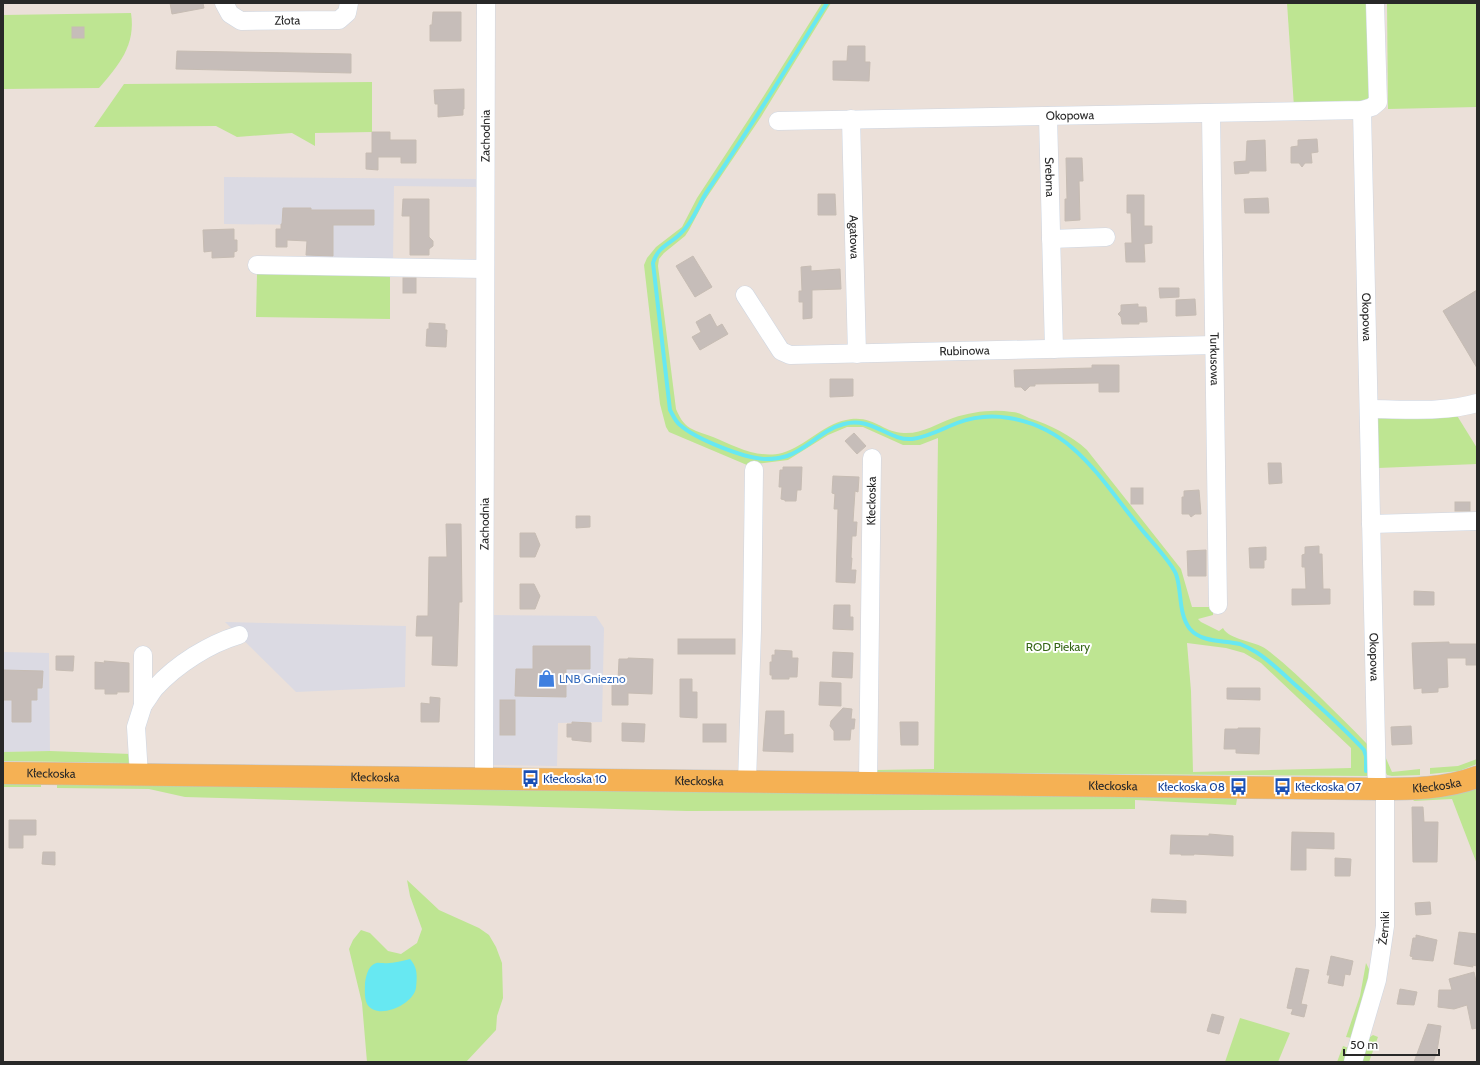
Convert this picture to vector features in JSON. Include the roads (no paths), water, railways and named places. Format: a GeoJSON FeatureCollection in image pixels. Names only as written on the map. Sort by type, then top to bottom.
{"type":"FeatureCollection","features":[{"type":"Feature","properties":{"kind":"main road","name":"Kłeckoska"},"geometry":{"type":"LineString","coordinates":[[3,773],[1381,789],[1445,785],[1477,777]]}},
{"type":"Feature","properties":{"kind":"street","name":"Złota"},"geometry":{"type":"LineString","coordinates":[[224,3],[230,14],[241,22],[339,20],[347,13],[349,3]]}},
{"type":"Feature","properties":{"kind":"street","name":"Zachodnia"},"geometry":{"type":"LineString","coordinates":[[484,779],[486,3]]}},
{"type":"Feature","properties":{"kind":"street"},"geometry":{"type":"LineString","coordinates":[[1362,110],[1372,107],[1378,102],[1375,3]]}},
{"type":"Feature","properties":{"kind":"street","name":"Okopowa"},"geometry":{"type":"LineString","coordinates":[[778,121],[1362,110],[1371,524],[1381,789]]}},
{"type":"Feature","properties":{"kind":"street","name":"Turkusowa"},"geometry":{"type":"LineString","coordinates":[[1211,113],[1218,606]]}},
{"type":"Feature","properties":{"kind":"street","name":"Srebrna"},"geometry":{"type":"LineString","coordinates":[[1048,116],[1054,349]]}},
{"type":"Feature","properties":{"kind":"street","name":"Agatowa"},"geometry":{"type":"LineString","coordinates":[[851,119],[857,354]]}},
{"type":"Feature","properties":{"kind":"street"},"geometry":{"type":"LineString","coordinates":[[1051,239],[1106,237]]}},
{"type":"Feature","properties":{"kind":"street"},"geometry":{"type":"LineString","coordinates":[[257,265],[485,269]]}},
{"type":"Feature","properties":{"kind":"street","name":"Rubinowa"},"geometry":{"type":"LineString","coordinates":[[745,296],[781,351],[790,356],[1214,345]]}},
{"type":"Feature","properties":{"kind":"street"},"geometry":{"type":"LineString","coordinates":[[1369,409],[1435,409],[1464,407],[1477,402]]}},
{"type":"Feature","properties":{"kind":"street","name":"Kłeckoska"},"geometry":{"type":"LineString","coordinates":[[868,783],[872,458]]}},
{"type":"Feature","properties":{"kind":"street"},"geometry":{"type":"LineString","coordinates":[[747,782],[752,630],[754,470]]}},
{"type":"Feature","properties":{"kind":"street"},"geometry":{"type":"LineString","coordinates":[[1371,524],[1477,521]]}},
{"type":"Feature","properties":{"kind":"street"},"geometry":{"type":"LineString","coordinates":[[139,775],[136,727],[143,706],[155,688],[180,666],[206,650],[239,635]]}},
{"type":"Feature","properties":{"kind":"street"},"geometry":{"type":"LineString","coordinates":[[143,655],[143,706]]}},
{"type":"Feature","properties":{"kind":"street","name":"Żerniki"},"geometry":{"type":"LineString","coordinates":[[1353,1062],[1377,980],[1385,926],[1381,789]]}},
{"type":"Feature","properties":{"kind":"water"},"geometry":{"type":"Polygon","coordinates":[[[410,959],[416,972],[417,980],[416,988],[413,994],[402,1005],[394,1009],[378,1011],[372,1009],[367,1004],[365,999],[365,983],[370,967],[376,963],[393,963],[410,959]]]}},
{"type":"Feature","properties":{"kind":"waterway"},"geometry":{"type":"LineString","coordinates":[[827,3],[754,121],[705,195],[687,227],[662,248],[655,257],[653,263],[670,410],[675,420],[687,430],[708,442],[745,455],[765,459],[787,456],[801,449],[829,430],[854,422],[863,423],[904,439],[912,439],[929,435],[963,421],[989,417],[1009,418],[1031,424],[1051,433],[1068,444],[1084,458],[1169,562],[1178,580],[1182,609],[1186,623],[1190,629],[1195,634],[1207,639],[1240,644],[1268,660],[1333,719],[1364,750],[1366,756],[1366,771]]}},
{"type":"Feature","properties":{"kind":"place","name":"LNB Gniezno"},"geometry":{"type":"Point","coordinates":[546,679]}},
{"type":"Feature","properties":{"kind":"place","name":"Kłeckoska 10"},"geometry":{"type":"Point","coordinates":[530,779]}},
{"type":"Feature","properties":{"kind":"place","name":"Kłeckoska 08"},"geometry":{"type":"Point","coordinates":[1238,787]}},
{"type":"Feature","properties":{"kind":"place","name":"Kłeckoska 07"},"geometry":{"type":"Point","coordinates":[1282,787]}},
{"type":"Feature","properties":{"kind":"park label","name":"ROD Piekary"},"geometry":{"type":"Point","coordinates":[1058,647]}}]}
